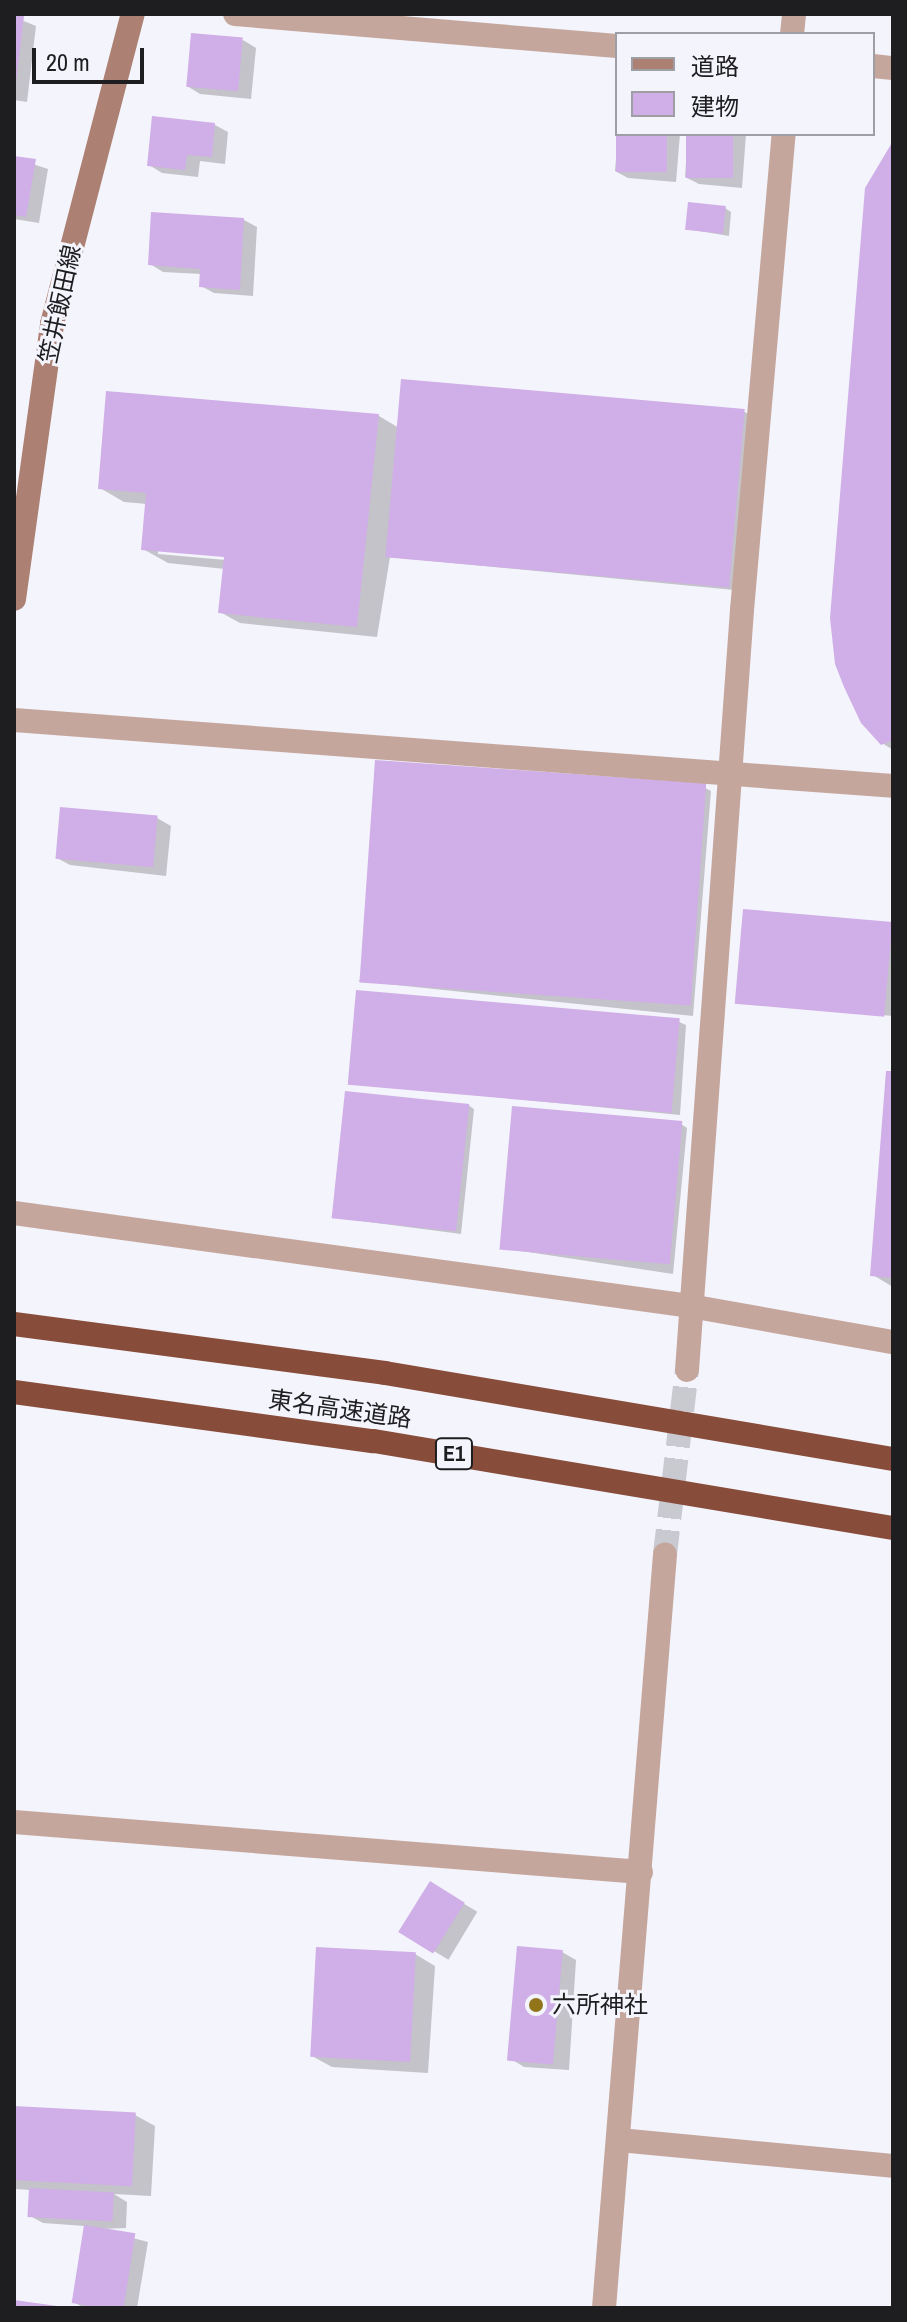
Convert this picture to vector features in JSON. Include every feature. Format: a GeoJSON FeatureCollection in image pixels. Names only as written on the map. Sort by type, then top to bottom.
{"type":"FeatureCollection","features":[{"type":"Feature","properties":{"kind":"highway","name":"東名高速道路"},"geometry":{"type":"LineString","coordinates":[[14,1324],[385,1373],[893,1459]]}},
{"type":"Feature","properties":{"kind":"highway","name":"東名高速道路"},"geometry":{"type":"LineString","coordinates":[[14,1392],[374,1441],[893,1528]]}},
{"type":"Feature","properties":{"kind":"main road","name":"笠井飯田線"},"geometry":{"type":"LineString","coordinates":[[14,599],[52,324],[133,14]]}},
{"type":"Feature","properties":{"kind":"street"},"geometry":{"type":"LineString","coordinates":[[235,14],[615,46]]}},
{"type":"Feature","properties":{"kind":"street"},"geometry":{"type":"LineString","coordinates":[[687,1370],[784,136]]}},
{"type":"Feature","properties":{"kind":"street"},"geometry":{"type":"LineString","coordinates":[[14,720],[893,786]]}},
{"type":"Feature","properties":{"kind":"street"},"geometry":{"type":"LineString","coordinates":[[14,1213],[690,1306],[893,1342]]}},
{"type":"Feature","properties":{"kind":"street"},"geometry":{"type":"LineString","coordinates":[[604,2308],[665,1554]]}},
{"type":"Feature","properties":{"kind":"street"},"geometry":{"type":"LineString","coordinates":[[14,1822],[641,1872]]}},
{"type":"Feature","properties":{"kind":"street"},"geometry":{"type":"LineString","coordinates":[[619,2140],[893,2166]]}},
{"type":"Feature","properties":{"kind":"building"},"geometry":{"type":"Polygon","coordinates":[[[14,15],[24,16],[16,82],[14,82],[14,15]]]}},
{"type":"Feature","properties":{"kind":"building"},"geometry":{"type":"Polygon","coordinates":[[[191,33],[243,38],[238,91],[186,87],[191,33]]]}},
{"type":"Feature","properties":{"kind":"building"},"geometry":{"type":"Polygon","coordinates":[[[152,116],[215,123],[212,157],[187,155],[185,170],[147,166],[152,116]]]}},
{"type":"Feature","properties":{"kind":"building"},"geometry":{"type":"Polygon","coordinates":[[[616,136],[667,136],[667,172],[616,172],[616,136]]]}},
{"type":"Feature","properties":{"kind":"building"},"geometry":{"type":"Polygon","coordinates":[[[686,136],[733,136],[733,178],[686,178],[686,136]]]}},
{"type":"Feature","properties":{"kind":"building"},"geometry":{"type":"Polygon","coordinates":[[[893,141],[893,740],[881,745],[861,723],[844,687],[835,664],[830,618],[865,188],[893,141]]]}},
{"type":"Feature","properties":{"kind":"building"},"geometry":{"type":"Polygon","coordinates":[[[14,156],[36,159],[26,217],[14,215],[14,156]]]}},
{"type":"Feature","properties":{"kind":"building"},"geometry":{"type":"Polygon","coordinates":[[[688,202],[726,206],[723,234],[685,230],[688,202]]]}},
{"type":"Feature","properties":{"kind":"building"},"geometry":{"type":"Polygon","coordinates":[[[151,212],[244,218],[240,290],[199,287],[200,269],[148,265],[151,212]]]}},
{"type":"Feature","properties":{"kind":"building"},"geometry":{"type":"Polygon","coordinates":[[[401,379],[745,409],[729,587],[385,557],[401,379]]]}},
{"type":"Feature","properties":{"kind":"building"},"geometry":{"type":"Polygon","coordinates":[[[106,391],[379,414],[357,627],[218,613],[224,557],[141,550],[146,493],[98,489],[106,391]]]}},
{"type":"Feature","properties":{"kind":"building"},"geometry":{"type":"Polygon","coordinates":[[[375,760],[706,783],[691,1006],[359,982],[375,760]]]}},
{"type":"Feature","properties":{"kind":"building"},"geometry":{"type":"Polygon","coordinates":[[[60,807],[158,816],[153,867],[55,859],[60,807]]]}},
{"type":"Feature","properties":{"kind":"building"},"geometry":{"type":"Polygon","coordinates":[[[743,909],[892,922],[884,1017],[735,1004],[743,909]]]}},
{"type":"Feature","properties":{"kind":"building"},"geometry":{"type":"Polygon","coordinates":[[[356,990],[680,1018],[671,1113],[348,1085],[356,990]]]}},
{"type":"Feature","properties":{"kind":"building"},"geometry":{"type":"Polygon","coordinates":[[[886,1071],[893,1071],[893,1278],[870,1276],[886,1071]]]}},
{"type":"Feature","properties":{"kind":"building"},"geometry":{"type":"Polygon","coordinates":[[[345,1091],[469,1104],[456,1231],[332,1218],[345,1091]]]}},
{"type":"Feature","properties":{"kind":"building"},"geometry":{"type":"Polygon","coordinates":[[[512,1106],[682,1121],[670,1264],[499,1249],[512,1106]]]}},
{"type":"Feature","properties":{"kind":"building"},"geometry":{"type":"Polygon","coordinates":[[[430,1881],[465,1903],[433,1954],[398,1932],[430,1881]]]}},
{"type":"Feature","properties":{"kind":"building","name":"六所神社"},"geometry":{"type":"Polygon","coordinates":[[[517,1946],[563,1950],[553,2065],[507,2061],[517,1946]]]}},
{"type":"Feature","properties":{"kind":"building"},"geometry":{"type":"Polygon","coordinates":[[[316,1947],[416,1952],[410,2062],[310,2057],[316,1947]]]}},
{"type":"Feature","properties":{"kind":"building"},"geometry":{"type":"Polygon","coordinates":[[[14,2106],[136,2112],[132,2186],[14,2180],[14,2106]]]}},
{"type":"Feature","properties":{"kind":"building"},"geometry":{"type":"Polygon","coordinates":[[[29,2188],[114,2192],[112,2221],[27,2217],[29,2188]]]}},
{"type":"Feature","properties":{"kind":"building"},"geometry":{"type":"Polygon","coordinates":[[[84,2225],[135,2233],[124,2308],[72,2303],[84,2225]]]}},
{"type":"Feature","properties":{"kind":"building"},"geometry":{"type":"Polygon","coordinates":[[[14,2300],[57,2306],[57,2308],[14,2308],[14,2300]]]}},
{"type":"Feature","properties":{"kind":"tunnel"},"geometry":{"type":"LineString","coordinates":[[665,1554],[687,1370]]}},
{"type":"Feature","properties":{"kind":"place","name":"六所神社"},"geometry":{"type":"Point","coordinates":[536,2005]}}]}
